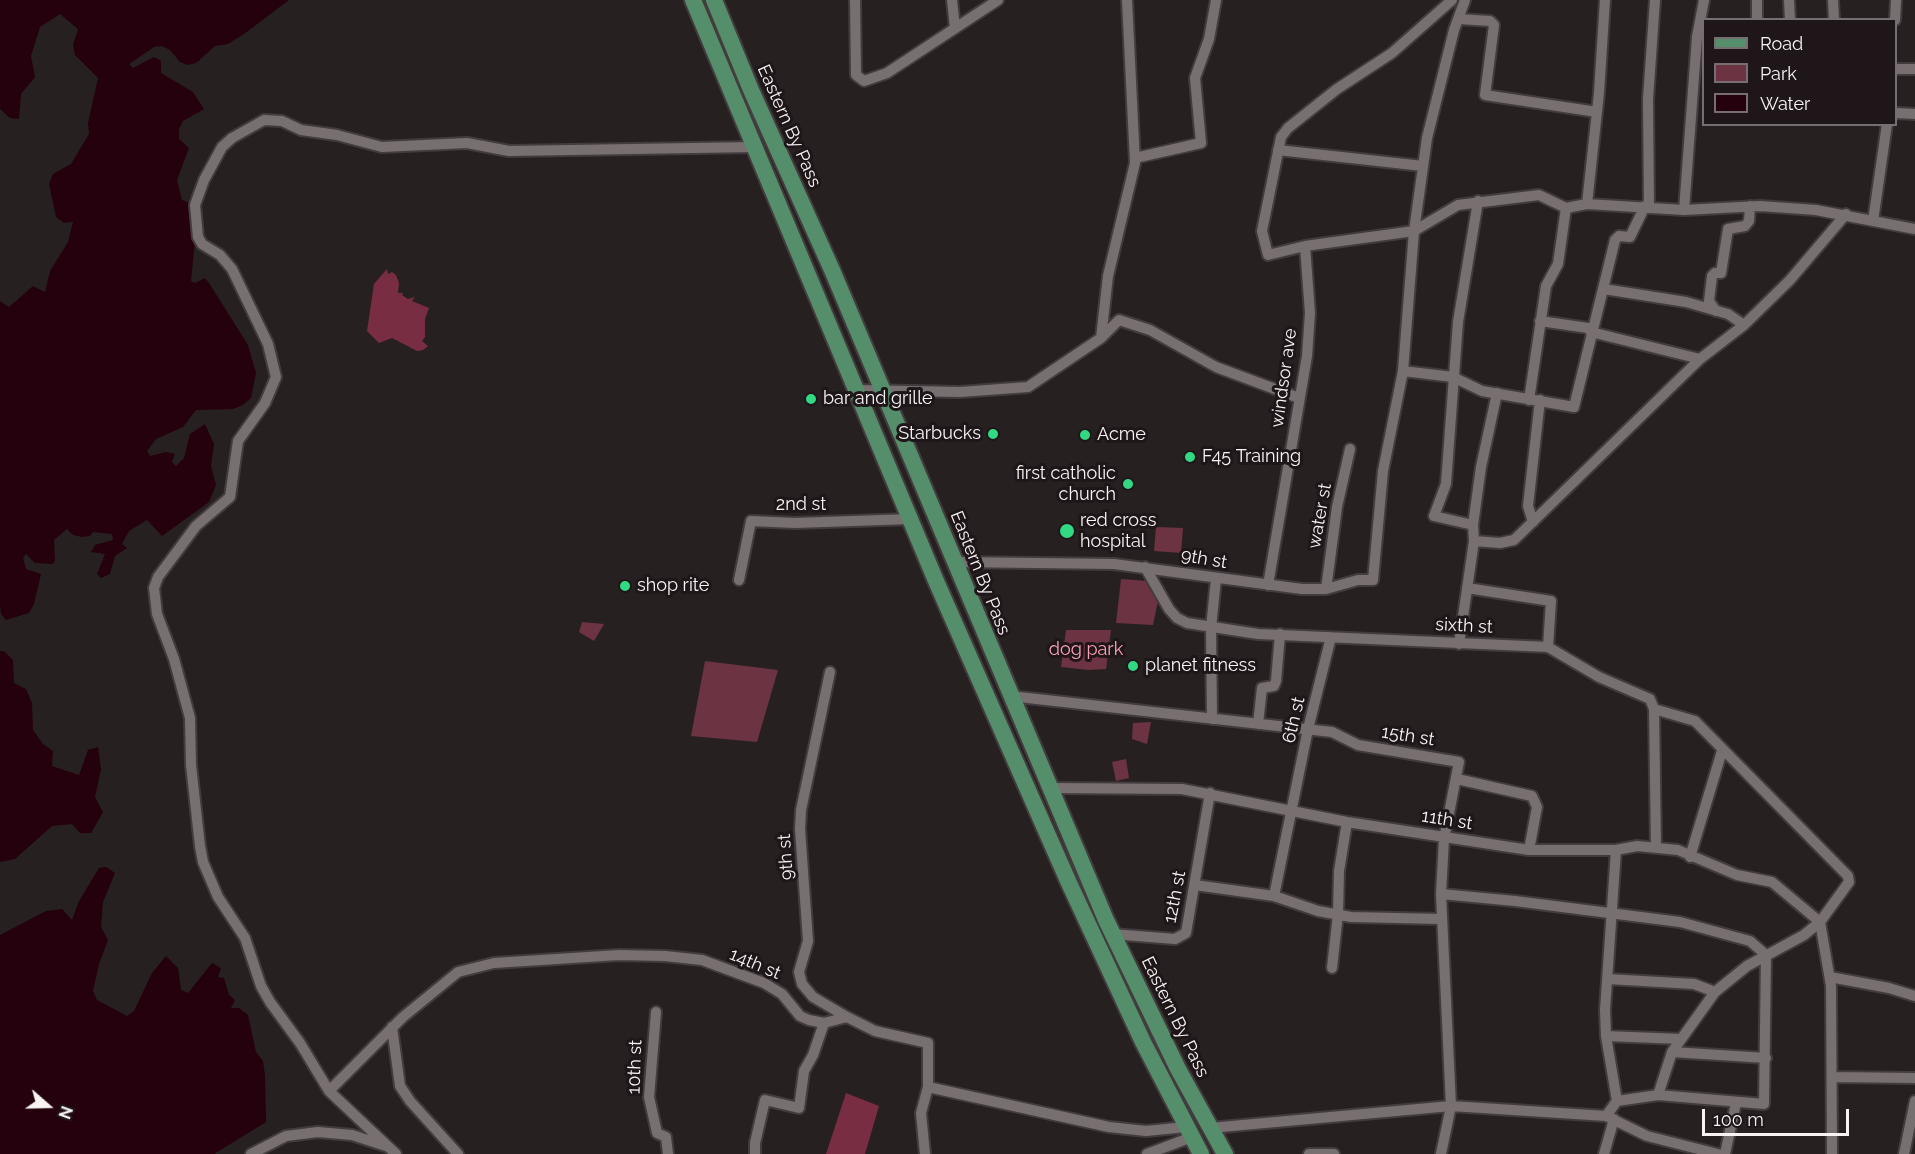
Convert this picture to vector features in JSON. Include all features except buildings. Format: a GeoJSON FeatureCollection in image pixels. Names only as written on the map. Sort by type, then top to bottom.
{"type":"FeatureCollection","features":[{"type":"Feature","properties":{"kind":"main road"},"geometry":{"type":"LineString","coordinates":[[693,0],[911,519],[1108,970],[1201,1154]]}},
{"type":"Feature","properties":{"kind":"main road","name":"Eastern By Pass"},"geometry":{"type":"LineString","coordinates":[[714,0],[956,562],[1010,696],[1112,934],[1178,1069],[1225,1154]]}},
{"type":"Feature","properties":{"kind":"street"},"geometry":{"type":"LineString","coordinates":[[855,0],[856,75],[864,81],[887,73],[998,0]]}},
{"type":"Feature","properties":{"kind":"street"},"geometry":{"type":"LineString","coordinates":[[952,0],[955,28]]}},
{"type":"Feature","properties":{"kind":"street"},"geometry":{"type":"LineString","coordinates":[[1101,338],[1108,276],[1135,158],[1127,0]]}},
{"type":"Feature","properties":{"kind":"street"},"geometry":{"type":"LineString","coordinates":[[1135,158],[1201,143],[1195,78],[1209,39],[1216,0]]}},
{"type":"Feature","properties":{"kind":"street"},"geometry":{"type":"LineString","coordinates":[[1452,0],[1392,53],[1336,89],[1288,128],[1281,138],[1278,150],[1263,237],[1268,255],[1305,246],[1414,231],[1458,205],[1539,195],[1566,207],[1587,204],[1684,210],[1750,206],[1846,214],[1915,229]]}},
{"type":"Feature","properties":{"kind":"street"},"geometry":{"type":"LineString","coordinates":[[1465,0],[1434,107],[1424,166],[1414,231],[1403,371],[1453,377],[1482,391],[1574,407],[1615,240],[1619,236],[1630,237],[1647,207],[1648,99],[1655,0]]}},
{"type":"Feature","properties":{"kind":"street"},"geometry":{"type":"LineString","coordinates":[[1587,204],[1597,112],[1605,0]]}},
{"type":"Feature","properties":{"kind":"street"},"geometry":{"type":"LineString","coordinates":[[1684,210],[1698,108],[1697,37],[1704,0]]}},
{"type":"Feature","properties":{"kind":"street"},"geometry":{"type":"LineString","coordinates":[[1757,0],[1757,18]]}},
{"type":"Feature","properties":{"kind":"street"},"geometry":{"type":"LineString","coordinates":[[1790,0],[1790,18]]}},
{"type":"Feature","properties":{"kind":"street"},"geometry":{"type":"LineString","coordinates":[[1833,0],[1834,18]]}},
{"type":"Feature","properties":{"kind":"street"},"geometry":{"type":"LineString","coordinates":[[1895,18],[1896,0]]}},
{"type":"Feature","properties":{"kind":"street"},"geometry":{"type":"LineString","coordinates":[[1459,19],[1490,21],[1494,25],[1485,95],[1597,112]]}},
{"type":"Feature","properties":{"kind":"street"},"geometry":{"type":"LineString","coordinates":[[1897,69],[1915,69]]}},
{"type":"Feature","properties":{"kind":"street"},"geometry":{"type":"LineString","coordinates":[[1897,113],[1915,114]]}},
{"type":"Feature","properties":{"kind":"street"},"geometry":{"type":"LineString","coordinates":[[393,1150],[329,1091],[300,1043],[270,1002],[261,986],[245,938],[218,897],[204,862],[191,765],[190,718],[153,597],[158,577],[186,539],[196,526],[230,496],[238,441],[265,403],[276,377],[268,344],[236,277],[220,255],[202,244],[198,237],[195,205],[204,180],[222,147],[232,138],[264,120],[282,121],[301,130],[337,135],[382,147],[467,143],[509,151],[755,147]]}},
{"type":"Feature","properties":{"kind":"street"},"geometry":{"type":"LineString","coordinates":[[1873,221],[1887,126]]}},
{"type":"Feature","properties":{"kind":"street"},"geometry":{"type":"LineString","coordinates":[[1278,150],[1424,166]]}},
{"type":"Feature","properties":{"kind":"street"},"geometry":{"type":"LineString","coordinates":[[1473,525],[1434,516],[1446,484],[1458,322],[1478,201]]}},
{"type":"Feature","properties":{"kind":"street"},"geometry":{"type":"LineString","coordinates":[[1716,312],[1709,301],[1712,276],[1715,273],[1721,273],[1728,229],[1745,226],[1749,221],[1750,206]]}},
{"type":"Feature","properties":{"kind":"street"},"geometry":{"type":"LineString","coordinates":[[1533,522],[1528,506],[1540,321],[1546,286],[1558,264],[1566,207]]}},
{"type":"Feature","properties":{"kind":"street"},"geometry":{"type":"LineString","coordinates":[[1474,541],[1500,543],[1514,540],[1700,359],[1744,325],[1790,280],[1846,214]]}},
{"type":"Feature","properties":{"kind":"street","name":"windsor ave"},"geometry":{"type":"LineString","coordinates":[[1269,585],[1307,356],[1310,313],[1305,246]]}},
{"type":"Feature","properties":{"kind":"street"},"geometry":{"type":"LineString","coordinates":[[1604,289],[1686,302],[1728,314],[1744,325]]}},
{"type":"Feature","properties":{"kind":"street"},"geometry":{"type":"LineString","coordinates":[[857,390],[960,392],[1028,387],[1101,338],[1119,320],[1131,322],[1216,367],[1299,398]]}},
{"type":"Feature","properties":{"kind":"street"},"geometry":{"type":"LineString","coordinates":[[1540,321],[1587,328],[1591,332],[1700,359]]}},
{"type":"Feature","properties":{"kind":"street","name":"9th st"},"geometry":{"type":"LineString","coordinates":[[956,562],[1145,567],[1282,588],[1326,589],[1358,580],[1373,580],[1383,471],[1403,371]]}},
{"type":"Feature","properties":{"kind":"street"},"geometry":{"type":"LineString","coordinates":[[1459,644],[1474,541],[1473,525],[1481,467],[1497,393]]}},
{"type":"Feature","properties":{"kind":"street","name":"water st"},"geometry":{"type":"LineString","coordinates":[[1326,589],[1337,507],[1350,449]]}},
{"type":"Feature","properties":{"kind":"street","name":"2nd st"},"geometry":{"type":"LineString","coordinates":[[739,580],[751,521],[795,523],[911,519]]}},
{"type":"Feature","properties":{"kind":"street","name":"sixth st"},"geometry":{"type":"LineString","coordinates":[[1145,567],[1177,618],[1187,623],[1211,628],[1280,634],[1548,647],[1599,676],[1650,699],[1654,709]]}},
{"type":"Feature","properties":{"kind":"street"},"geometry":{"type":"LineString","coordinates":[[1212,719],[1211,628],[1216,579]]}},
{"type":"Feature","properties":{"kind":"street"},"geometry":{"type":"LineString","coordinates":[[1467,588],[1549,600],[1552,604],[1548,647]]}},
{"type":"Feature","properties":{"kind":"street"},"geometry":{"type":"LineString","coordinates":[[1258,724],[1262,688],[1274,686],[1276,681],[1280,634]]}},
{"type":"Feature","properties":{"kind":"street","name":"6th st"},"geometry":{"type":"LineString","coordinates":[[1274,896],[1308,729],[1331,637]]}},
{"type":"Feature","properties":{"kind":"street","name":"9th st"},"geometry":{"type":"LineString","coordinates":[[830,672],[801,810],[800,829],[808,941],[799,972],[802,984],[813,997],[847,1017]]}},
{"type":"Feature","properties":{"kind":"street","name":"15th st"},"geometry":{"type":"LineString","coordinates":[[1010,696],[1332,732],[1358,745],[1454,760],[1459,762],[1457,779]]}},
{"type":"Feature","properties":{"kind":"street"},"geometry":{"type":"LineString","coordinates":[[1656,848],[1654,709],[1695,721],[1722,751],[1848,876],[1848,885],[1820,922],[1804,935],[1766,955],[1715,992],[1672,1052],[1658,1095]]}},
{"type":"Feature","properties":{"kind":"street"},"geometry":{"type":"LineString","coordinates":[[1690,856],[1722,751]]}},
{"type":"Feature","properties":{"kind":"street"},"geometry":{"type":"LineString","coordinates":[[1441,1154],[1451,1106],[1441,894],[1446,836],[1457,779],[1532,796],[1537,807],[1528,850]]}},
{"type":"Feature","properties":{"kind":"street","name":"11th st"},"geometry":{"type":"LineString","coordinates":[[1050,788],[1165,788],[1210,793],[1347,822],[1528,850],[1616,850],[1637,846],[1678,850],[1737,875],[1772,882],[1820,922]]}},
{"type":"Feature","properties":{"kind":"street","name":"12th st"},"geometry":{"type":"LineString","coordinates":[[1112,934],[1182,937],[1188,927],[1210,793]]}},
{"type":"Feature","properties":{"kind":"street"},"geometry":{"type":"LineString","coordinates":[[1332,968],[1338,914],[1339,871],[1347,822]]}},
{"type":"Feature","properties":{"kind":"street"},"geometry":{"type":"LineString","coordinates":[[1604,1154],[1610,1118],[1617,1101],[1606,1035],[1605,1010],[1616,850]]}},
{"type":"Feature","properties":{"kind":"street"},"geometry":{"type":"LineString","coordinates":[[1195,885],[1274,896],[1318,911],[1351,917],[1442,919]]}},
{"type":"Feature","properties":{"kind":"street"},"geometry":{"type":"LineString","coordinates":[[1441,894],[1680,922],[1750,941],[1766,955],[1764,1104],[1658,1095],[1617,1101]]}},
{"type":"Feature","properties":{"kind":"street"},"geometry":{"type":"LineString","coordinates":[[1820,922],[1830,977],[1832,1154]]}},
{"type":"Feature","properties":{"kind":"street","name":"14th st"},"geometry":{"type":"LineString","coordinates":[[329,1091],[392,1027],[458,972],[477,966],[619,955],[702,960],[764,983],[782,994],[800,1016],[824,1023]]}},
{"type":"Feature","properties":{"kind":"street"},"geometry":{"type":"LineString","coordinates":[[1830,977],[1889,987],[1915,996]]}},
{"type":"Feature","properties":{"kind":"street"},"geometry":{"type":"LineString","coordinates":[[1608,979],[1694,984],[1715,992]]}},
{"type":"Feature","properties":{"kind":"street","name":"10th st"},"geometry":{"type":"LineString","coordinates":[[656,1012],[649,1097],[657,1133],[666,1137],[668,1154]]}},
{"type":"Feature","properties":{"kind":"street"},"geometry":{"type":"LineString","coordinates":[[755,1154],[755,1143],[765,1100],[799,1107],[804,1071],[813,1055],[824,1023],[847,1017],[875,1031],[928,1043],[928,1087],[921,1113],[925,1154]]}},
{"type":"Feature","properties":{"kind":"street"},"geometry":{"type":"LineString","coordinates":[[392,1027],[400,1086],[410,1101],[458,1154]]}},
{"type":"Feature","properties":{"kind":"street"},"geometry":{"type":"LineString","coordinates":[[1606,1035],[1681,1039]]}},
{"type":"Feature","properties":{"kind":"street"},"geometry":{"type":"LineString","coordinates":[[1672,1052],[1766,1058]]}},
{"type":"Feature","properties":{"kind":"street"},"geometry":{"type":"LineString","coordinates":[[1832,1077],[1915,1078]]}},
{"type":"Feature","properties":{"kind":"street"},"geometry":{"type":"LineString","coordinates":[[928,1087],[1108,1127],[1189,1132]]}},
{"type":"Feature","properties":{"kind":"street"},"geometry":{"type":"LineString","coordinates":[[1904,1154],[1915,1101]]}},
{"type":"Feature","properties":{"kind":"street"},"geometry":{"type":"LineString","coordinates":[[1725,1154],[1736,1103]]}},
{"type":"Feature","properties":{"kind":"street"},"geometry":{"type":"LineString","coordinates":[[1210,1128],[1451,1106],[1610,1118],[1647,1136],[1718,1154]]}},
{"type":"Feature","properties":{"kind":"street"},"geometry":{"type":"LineString","coordinates":[[251,1154],[286,1136],[318,1132],[352,1135],[393,1150]]}},
{"type":"Feature","properties":{"kind":"street"},"geometry":{"type":"LineString","coordinates":[[1147,1154],[1189,1132]]}},
{"type":"Feature","properties":{"kind":"street"},"geometry":{"type":"LineString","coordinates":[[1309,1154],[1334,1154]]}},
{"type":"Feature","properties":{"kind":"green space"},"geometry":{"type":"Polygon","coordinates":[[[1156,527],[1183,528],[1181,553],[1154,551],[1156,527]]]}},
{"type":"Feature","properties":{"kind":"green space"},"geometry":{"type":"Polygon","coordinates":[[[1121,579],[1162,582],[1153,625],[1116,623],[1121,579]]]}},
{"type":"Feature","properties":{"kind":"green space"},"geometry":{"type":"Polygon","coordinates":[[[582,622],[604,624],[594,641],[579,632],[582,622]]]}},
{"type":"Feature","properties":{"kind":"green space","name":"dog park"},"geometry":{"type":"Polygon","coordinates":[[[1066,630],[1111,630],[1106,669],[1061,667],[1066,630]]]}},
{"type":"Feature","properties":{"kind":"green space"},"geometry":{"type":"Polygon","coordinates":[[[705,661],[778,670],[757,742],[691,736],[705,661]]]}},
{"type":"Feature","properties":{"kind":"green space"},"geometry":{"type":"Polygon","coordinates":[[[1151,722],[1147,744],[1132,739],[1133,723],[1151,722]]]}},
{"type":"Feature","properties":{"kind":"green space"},"geometry":{"type":"Polygon","coordinates":[[[1126,759],[1129,778],[1116,781],[1112,762],[1126,759]]]}},
{"type":"Feature","properties":{"kind":"shaded area"},"geometry":{"type":"Polygon","coordinates":[[[387,269],[388,274],[392,272],[396,275],[399,283],[398,293],[403,293],[402,295],[408,299],[415,297],[412,301],[429,308],[425,319],[425,337],[422,341],[428,346],[423,350],[417,351],[392,338],[379,343],[367,331],[374,284],[387,269]]]}},
{"type":"Feature","properties":{"kind":"shaded area"},"geometry":{"type":"Polygon","coordinates":[[[846,1093],[879,1106],[865,1154],[826,1154],[846,1093]]]}},
{"type":"Feature","properties":{"kind":"water"},"geometry":{"type":"Polygon","coordinates":[[[0,0],[289,0],[228,44],[215,46],[196,63],[188,65],[180,62],[170,50],[162,46],[154,47],[129,64],[133,68],[154,57],[161,61],[161,73],[193,92],[204,109],[183,121],[179,129],[179,139],[189,148],[177,180],[182,200],[190,203],[190,220],[195,240],[191,281],[195,283],[205,278],[209,283],[248,345],[256,373],[251,398],[243,405],[233,409],[196,410],[183,427],[156,439],[147,451],[150,456],[166,452],[175,454],[172,462],[176,466],[184,458],[190,434],[205,424],[214,444],[211,466],[216,485],[209,502],[162,536],[147,520],[129,531],[122,544],[127,548],[115,556],[110,574],[101,578],[97,574],[105,554],[91,552],[95,545],[113,540],[112,534],[93,532],[90,536],[82,537],[73,535],[67,529],[54,540],[55,561],[52,564],[35,563],[26,554],[23,558],[26,569],[41,574],[34,604],[29,613],[6,620],[1,614],[0,604],[0,301],[9,307],[33,286],[45,292],[50,271],[68,242],[73,222],[64,223],[56,217],[49,184],[53,174],[71,164],[89,134],[88,123],[98,78],[75,55],[73,45],[78,29],[60,14],[40,27],[31,56],[35,77],[21,94],[19,119],[10,118],[0,109],[0,0]]]}},
{"type":"Feature","properties":{"kind":"water"},"geometry":{"type":"Polygon","coordinates":[[[0,651],[4,651],[13,660],[14,683],[26,689],[32,703],[33,730],[43,744],[53,751],[52,766],[79,775],[88,750],[98,747],[101,769],[95,797],[103,812],[91,833],[80,833],[72,824],[52,826],[15,859],[0,862],[0,651]]]}},
{"type":"Feature","properties":{"kind":"water"},"geometry":{"type":"Polygon","coordinates":[[[106,867],[115,873],[103,902],[101,927],[108,940],[99,964],[93,991],[97,1000],[127,1016],[134,1011],[152,973],[166,956],[178,968],[181,990],[188,993],[212,963],[221,968],[218,977],[224,978],[229,995],[235,1000],[231,1008],[239,1008],[248,1015],[256,1052],[263,1061],[266,1122],[214,1154],[0,1154],[0,935],[46,911],[62,909],[72,920],[79,901],[99,868],[106,867]]]}},
{"type":"Feature","properties":{"kind":"place","name":"bar and grille"},"geometry":{"type":"Point","coordinates":[811,399]}},
{"type":"Feature","properties":{"kind":"place","name":"Starbucks"},"geometry":{"type":"Point","coordinates":[993,434]}},
{"type":"Feature","properties":{"kind":"place","name":"Acme"},"geometry":{"type":"Point","coordinates":[1085,435]}},
{"type":"Feature","properties":{"kind":"place","name":"F45 Training"},"geometry":{"type":"Point","coordinates":[1190,457]}},
{"type":"Feature","properties":{"kind":"place","name":"first catholic church"},"geometry":{"type":"Point","coordinates":[1128,484]}},
{"type":"Feature","properties":{"kind":"place","name":"red cross hospital"},"geometry":{"type":"Point","coordinates":[1067,531]}},
{"type":"Feature","properties":{"kind":"place","name":"shop rite"},"geometry":{"type":"Point","coordinates":[625,586]}},
{"type":"Feature","properties":{"kind":"place","name":"planet fitness"},"geometry":{"type":"Point","coordinates":[1133,666]}}]}
